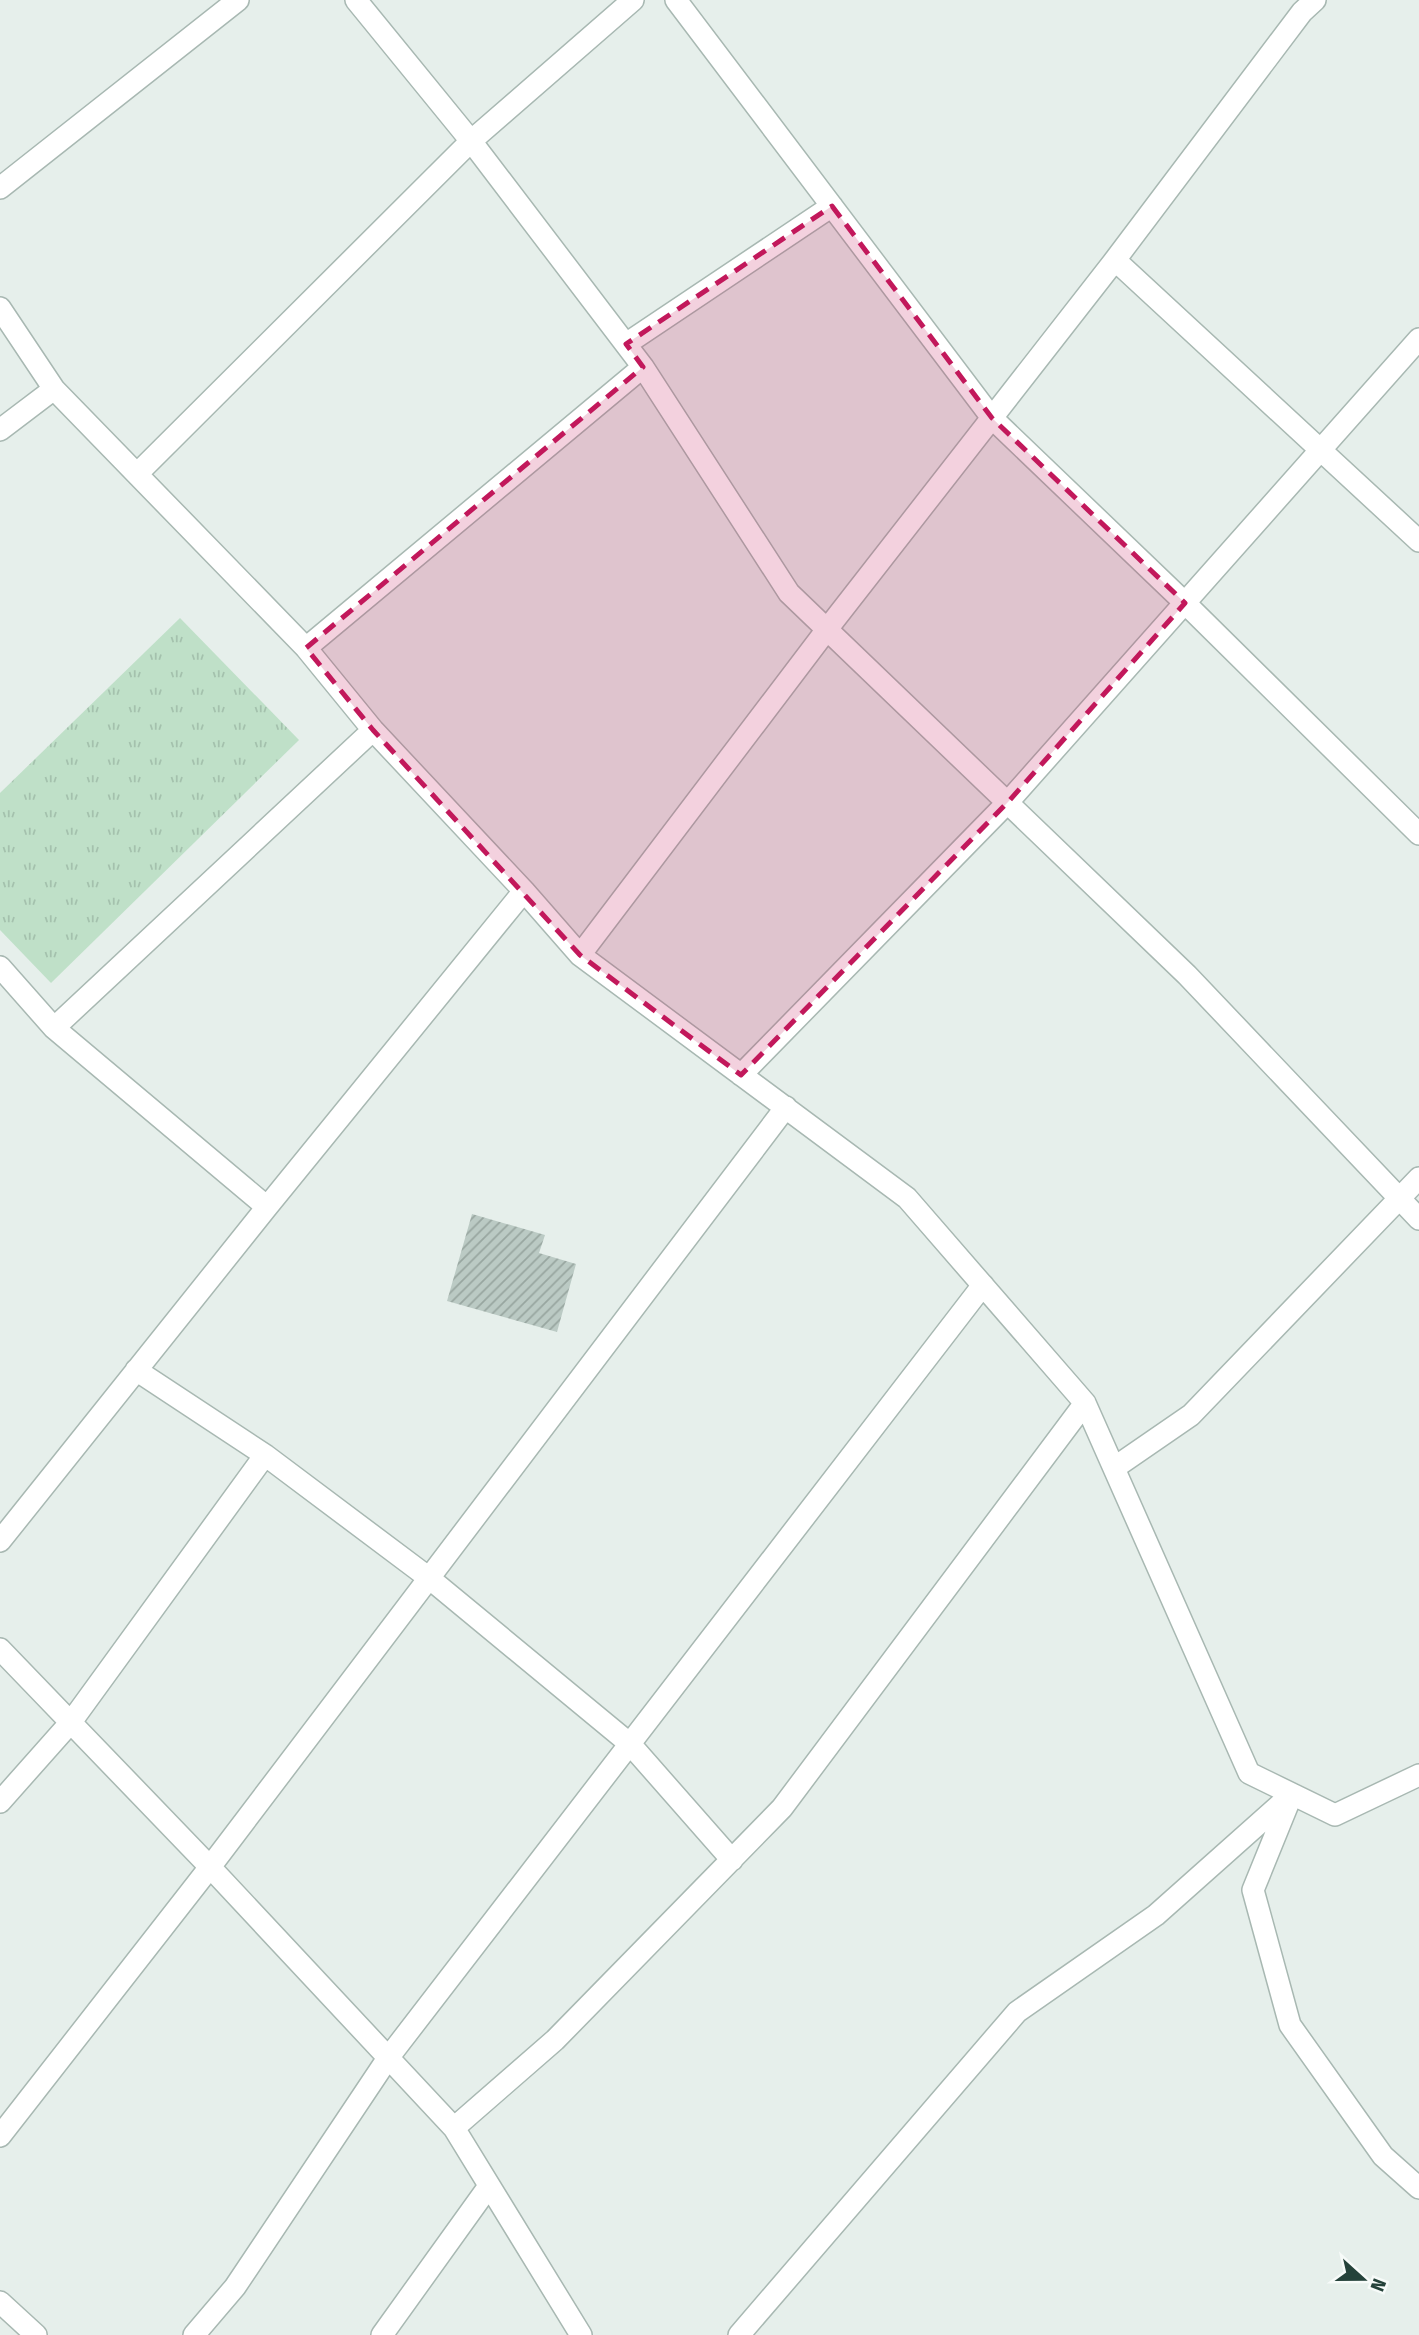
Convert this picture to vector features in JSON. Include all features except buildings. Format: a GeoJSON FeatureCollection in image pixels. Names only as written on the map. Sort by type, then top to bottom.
{"type":"FeatureCollection","features":[{"type":"Feature","properties":{"kind":"street"},"geometry":{"type":"LineString","coordinates":[[0,188],[238,0]]}},
{"type":"Feature","properties":{"kind":"street"},"geometry":{"type":"LineString","coordinates":[[356,0],[471,141],[643,367],[789,593],[1187,975],[1419,1219]]}},
{"type":"Feature","properties":{"kind":"street"},"geometry":{"type":"LineString","coordinates":[[137,474],[471,141],[633,0]]}},
{"type":"Feature","properties":{"kind":"street"},"geometry":{"type":"LineString","coordinates":[[676,0],[992,418],[1185,603],[1419,834]]}},
{"type":"Feature","properties":{"kind":"street"},"geometry":{"type":"LineString","coordinates":[[580,955],[828,628],[1115,260],[1303,12],[1315,0]]}},
{"type":"Feature","properties":{"kind":"street"},"geometry":{"type":"LineString","coordinates":[[626,344],[832,206]]}},
{"type":"Feature","properties":{"kind":"street"},"geometry":{"type":"LineString","coordinates":[[1115,260],[1419,541]]}},
{"type":"Feature","properties":{"kind":"street"},"geometry":{"type":"LineString","coordinates":[[0,308],[54,389],[306,648],[373,730],[524,891],[580,955],[907,1198],[1085,1403],[1248,1773],[1335,1815],[1419,1775]]}},
{"type":"Feature","properties":{"kind":"street"},"geometry":{"type":"LineString","coordinates":[[741,1075],[1008,802],[1419,340]]}},
{"type":"Feature","properties":{"kind":"street"},"geometry":{"type":"LineString","coordinates":[[306,648],[643,367]]}},
{"type":"Feature","properties":{"kind":"street"},"geometry":{"type":"LineString","coordinates":[[0,430],[54,389]]}},
{"type":"Feature","properties":{"kind":"street"},"geometry":{"type":"LineString","coordinates":[[54,1028],[373,730]]}},
{"type":"Feature","properties":{"kind":"street"},"geometry":{"type":"LineString","coordinates":[[0,1541],[524,891]]}},
{"type":"Feature","properties":{"kind":"street"},"geometry":{"type":"LineString","coordinates":[[0,967],[54,1028],[267,1207]]}},
{"type":"Feature","properties":{"kind":"street"},"geometry":{"type":"LineString","coordinates":[[0,2136],[210,1867],[786,1107]]}},
{"type":"Feature","properties":{"kind":"street"},"geometry":{"type":"LineString","coordinates":[[1114,1468],[1191,1415],[1419,1178]]}},
{"type":"Feature","properties":{"kind":"street"},"geometry":{"type":"LineString","coordinates":[[194,2335],[235,2287],[388,2058],[983,1285]]}},
{"type":"Feature","properties":{"kind":"street"},"geometry":{"type":"LineString","coordinates":[[136,1370],[265,1455],[429,1578],[630,1744],[732,1860]]}},
{"type":"Feature","properties":{"kind":"street"},"geometry":{"type":"LineString","coordinates":[[454,2128],[555,2040],[782,1808],[1085,1403]]}},
{"type":"Feature","properties":{"kind":"street"},"geometry":{"type":"LineString","coordinates":[[0,1802],[71,1723],[265,1455]]}},
{"type":"Feature","properties":{"kind":"street"},"geometry":{"type":"LineString","coordinates":[[0,1649],[210,1867],[454,2128],[581,2335]]}},
{"type":"Feature","properties":{"kind":"street"},"geometry":{"type":"LineString","coordinates":[[1292,1794],[1253,1890],[1290,2025],[1383,2157],[1419,2188]]}},
{"type":"Feature","properties":{"kind":"street"},"geometry":{"type":"LineString","coordinates":[[739,2335],[1017,2012],[1156,1915],[1292,1794]]}},
{"type":"Feature","properties":{"kind":"street"},"geometry":{"type":"LineString","coordinates":[[382,2335],[489,2186]]}},
{"type":"Feature","properties":{"kind":"street"},"geometry":{"type":"LineString","coordinates":[[0,2302],[36,2335]]}},
{"type":"Feature","properties":{"kind":"highlighted area"},"geometry":{"type":"Polygon","coordinates":[[[832,206],[992,418],[1185,603],[1008,802],[741,1075],[580,955],[373,730],[306,648],[643,367],[626,344],[832,206]]]}},
{"type":"Feature","properties":{"kind":"green space"},"geometry":{"type":"Polygon","coordinates":[[[180,618],[299,740],[51,983],[0,930],[0,793],[180,618]]]}}]}
